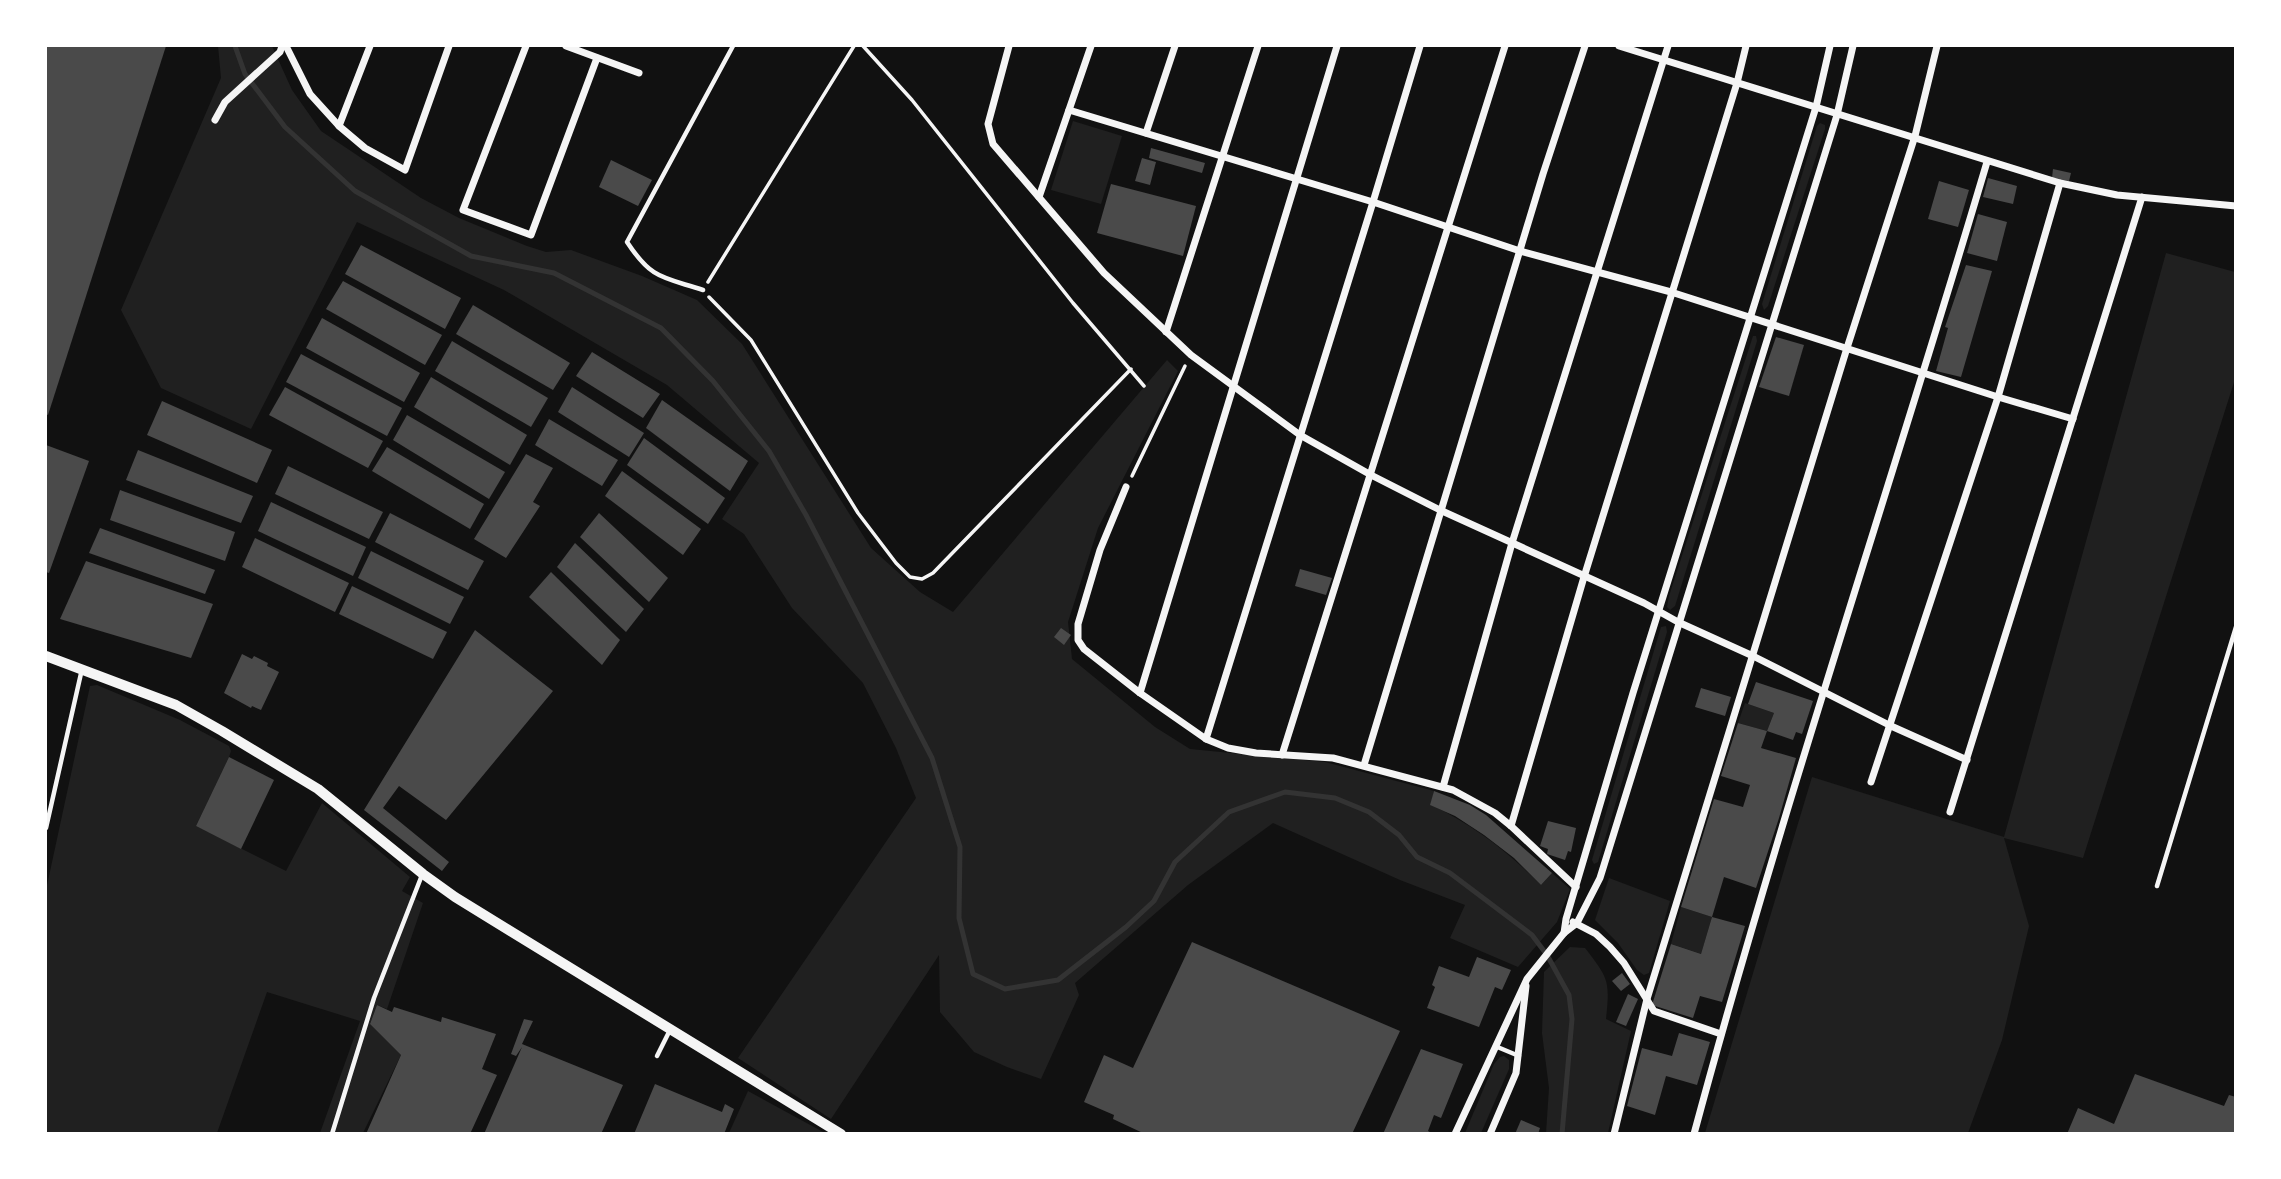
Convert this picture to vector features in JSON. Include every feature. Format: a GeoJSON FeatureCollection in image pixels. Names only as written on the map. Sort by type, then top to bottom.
{"type":"FeatureCollection","features":[{"type":"Feature","properties":{"kind":"street"},"geometry":{"type":"LineString","coordinates":[[215,120],[225,102],[284,46],[310,94],[339,126],[365,148],[405,170],[449,46]]}},
{"type":"Feature","properties":{"kind":"street"},"geometry":{"type":"LineString","coordinates":[[339,126],[370,46]]}},
{"type":"Feature","properties":{"kind":"street"},"geometry":{"type":"LineString","coordinates":[[526,46],[463,210],[531,235],[597,58]]}},
{"type":"Feature","properties":{"kind":"street"},"geometry":{"type":"LineString","coordinates":[[566,46],[639,73]]}},
{"type":"Feature","properties":{"kind":"street"},"geometry":{"type":"LineString","coordinates":[[1009,46],[988,124],[993,144],[1104,273],[1191,355],[1233,387],[1300,435],[1371,475],[1753,656],[1891,726],[1967,760]]}},
{"type":"Feature","properties":{"kind":"street"},"geometry":{"type":"LineString","coordinates":[[1039,197],[1091,46]]}},
{"type":"Feature","properties":{"kind":"street"},"geometry":{"type":"LineString","coordinates":[[1146,133],[1175,46]]}},
{"type":"Feature","properties":{"kind":"street"},"geometry":{"type":"LineString","coordinates":[[1166,332],[1258,46]]}},
{"type":"Feature","properties":{"kind":"street"},"geometry":{"type":"LineString","coordinates":[[1140,693],[1337,46]]}},
{"type":"Feature","properties":{"kind":"street"},"geometry":{"type":"LineString","coordinates":[[1206,739],[1420,46]]}},
{"type":"Feature","properties":{"kind":"street"},"geometry":{"type":"LineString","coordinates":[[1282,755],[1505,46]]}},
{"type":"Feature","properties":{"kind":"street"},"geometry":{"type":"LineString","coordinates":[[1364,765],[1440,510],[1585,46]]}},
{"type":"Feature","properties":{"kind":"street"},"geometry":{"type":"LineString","coordinates":[[1619,46],[2060,183],[2106,193],[2235,206]]}},
{"type":"Feature","properties":{"kind":"street"},"geometry":{"type":"LineString","coordinates":[[1443,787],[1512,543],[1668,46]]}},
{"type":"Feature","properties":{"kind":"street"},"geometry":{"type":"LineString","coordinates":[[1511,826],[1671,292],[1738,83],[1746,46]]}},
{"type":"Feature","properties":{"kind":"street"},"geometry":{"type":"LineString","coordinates":[[1562,935],[1749,317],[1816,107],[1830,46]]}},
{"type":"Feature","properties":{"kind":"street"},"geometry":{"type":"LineString","coordinates":[[1455,1133],[1527,979],[1562,935],[1577,923],[1600,878],[1837,115],[1853,46]]}},
{"type":"Feature","properties":{"kind":"street"},"geometry":{"type":"LineString","coordinates":[[1614,1133],[1647,999],[1915,136],[1937,46]]}},
{"type":"Feature","properties":{"kind":"street"},"geometry":{"type":"LineString","coordinates":[[1069,110],[1373,202],[1520,251],[1671,292],[2073,419]]}},
{"type":"Feature","properties":{"kind":"street"},"geometry":{"type":"LineString","coordinates":[[1694,1133],[1822,691],[1924,374],[1987,162]]}},
{"type":"Feature","properties":{"kind":"street"},"geometry":{"type":"LineString","coordinates":[[1871,782],[1998,397],[2060,183]]}},
{"type":"Feature","properties":{"kind":"street"},"geometry":{"type":"LineString","coordinates":[[1950,812],[2142,197]]}},
{"type":"Feature","properties":{"kind":"street"},"geometry":{"type":"LineString","coordinates":[[1126,487],[1100,550],[1077,631],[1078,640],[1084,649],[1140,693],[1206,739],[1228,748],[1333,758],[1443,787],[1478,803],[1511,826],[1576,887]]}},
{"type":"Feature","properties":{"kind":"street"},"geometry":{"type":"LineString","coordinates":[[46,656],[176,705],[284,767],[318,789],[423,874],[548,956],[841,1133]]}},
{"type":"Feature","properties":{"kind":"street"},"geometry":{"type":"LineString","coordinates":[[1566,919],[1596,934],[1610,947],[1624,963],[1654,1011],[1721,1034]]}},
{"type":"Feature","properties":{"kind":"street"},"geometry":{"type":"LineString","coordinates":[[1490,1133],[1516,1073],[1527,979]]}},
{"type":"Feature","properties":{"kind":"lane"},"geometry":{"type":"LineString","coordinates":[[703,290],[654,274],[642,265],[627,242],[733,46]]}},
{"type":"Feature","properties":{"kind":"lane"},"geometry":{"type":"LineString","coordinates":[[2157,886],[2235,627]]}},
{"type":"Feature","properties":{"kind":"lane"},"geometry":{"type":"LineString","coordinates":[[46,828],[83,668]]}},
{"type":"Feature","properties":{"kind":"lane"},"geometry":{"type":"LineString","coordinates":[[332,1133],[374,998],[423,874]]}},
{"type":"Feature","properties":{"kind":"lane"},"geometry":{"type":"LineString","coordinates":[[657,1056],[671,1029]]}},
{"type":"Feature","properties":{"kind":"lane"},"geometry":{"type":"LineString","coordinates":[[1494,1046],[1519,1056]]}},
{"type":"Feature","properties":{"kind":"path"},"geometry":{"type":"LineString","coordinates":[[854,46],[703,290],[751,340],[858,513],[896,563],[910,577],[922,579],[933,573],[1131,369]]}},
{"type":"Feature","properties":{"kind":"path"},"geometry":{"type":"LineString","coordinates":[[863,46],[912,100],[1073,303],[1144,386]]}},
{"type":"Feature","properties":{"kind":"path"},"geometry":{"type":"LineString","coordinates":[[1126,487],[1191,355]]}},
{"type":"Feature","properties":{"kind":"shaded area"},"geometry":{"type":"Polygon","coordinates":[[[218,46],[272,46],[292,90],[321,131],[421,198],[459,218],[527,246],[546,252],[571,250],[697,300],[742,344],[871,548],[920,592],[953,612],[1167,360],[1178,371],[1098,528],[1068,622],[1072,659],[1155,727],[1190,749],[1325,762],[1434,791],[1431,805],[1490,840],[1541,885],[1552,873],[1570,889],[1557,922],[1518,967],[1450,938],[1465,905],[1400,880],[1273,823],[1188,885],[1075,983],[1079,995],[1041,1079],[974,1052],[940,1012],[939,955],[831,1119],[738,1058],[916,798],[896,748],[863,683],[792,608],[744,534],[722,519],[759,463],[667,385],[504,290],[357,222],[251,429],[161,388],[121,310],[221,78],[218,46]]]}},
{"type":"Feature","properties":{"kind":"shaded area"},"geometry":{"type":"Polygon","coordinates":[[[1073,121],[1122,136],[1101,204],[1051,190],[1073,121]]]}},
{"type":"Feature","properties":{"kind":"shaded area"},"geometry":{"type":"Polygon","coordinates":[[[1820,123],[1825,125],[1825,129],[1768,306],[1764,310],[1762,304],[1820,123]]]}},
{"type":"Feature","properties":{"kind":"shaded area"},"geometry":{"type":"Polygon","coordinates":[[[2166,253],[2235,272],[2235,379],[2083,858],[2004,838],[2029,926],[2002,1040],[1968,1133],[1705,1133],[1812,777],[2004,837],[2166,253]]]}},
{"type":"Feature","properties":{"kind":"shaded area"},"geometry":{"type":"Polygon","coordinates":[[[1753,336],[1756,336],[1757,341],[1675,606],[1670,610],[1667,607],[1669,596],[1753,336]]]}},
{"type":"Feature","properties":{"kind":"shaded area"},"geometry":{"type":"Polygon","coordinates":[[[1666,626],[1667,632],[1598,862],[1594,864],[1592,860],[1661,627],[1666,626]]]}},
{"type":"Feature","properties":{"kind":"shaded area"},"geometry":{"type":"Polygon","coordinates":[[[97,685],[180,720],[229,746],[229,757],[196,826],[286,871],[322,803],[410,877],[402,891],[423,903],[387,1009],[377,1005],[370,1024],[401,1055],[363,1133],[320,1133],[360,1021],[267,992],[217,1133],[46,1134],[46,890],[90,686],[97,685]]]}},
{"type":"Feature","properties":{"kind":"shaded area"},"geometry":{"type":"Polygon","coordinates":[[[1745,703],[1774,713],[1767,731],[1738,723],[1745,703]]]}},
{"type":"Feature","properties":{"kind":"shaded area"},"geometry":{"type":"Polygon","coordinates":[[[1609,878],[1670,901],[1649,973],[1644,975],[1595,920],[1609,878]]]}},
{"type":"Feature","properties":{"kind":"shaded area"},"geometry":{"type":"Polygon","coordinates":[[[1681,907],[1712,917],[1701,954],[1671,944],[1681,907]]]}},
{"type":"Feature","properties":{"kind":"shaded area"},"geometry":{"type":"Polygon","coordinates":[[[1570,947],[1585,948],[1603,974],[1608,996],[1606,1019],[1631,1031],[1608,1133],[1546,1133],[1549,1088],[1542,1033],[1544,972],[1570,947]]]}},
{"type":"Feature","properties":{"kind":"shaded area"},"geometry":{"type":"Polygon","coordinates":[[[1504,1056],[1509,1060],[1509,1069],[1481,1133],[1465,1133],[1494,1064],[1504,1056]]]}},
{"type":"Feature","properties":{"kind":"shaded area"},"geometry":{"type":"Polygon","coordinates":[[[748,1091],[825,1133],[729,1133],[748,1091]]]}},
{"type":"Feature","properties":{"kind":"building"},"geometry":{"type":"Polygon","coordinates":[[[46,46],[166,46],[48,415],[46,414],[46,46]]]}},
{"type":"Feature","properties":{"kind":"building"},"geometry":{"type":"Polygon","coordinates":[[[1151,148],[1205,163],[1202,173],[1149,158],[1151,148]]]}},
{"type":"Feature","properties":{"kind":"building"},"geometry":{"type":"Polygon","coordinates":[[[1142,158],[1156,162],[1150,185],[1135,181],[1142,158]]]}},
{"type":"Feature","properties":{"kind":"building"},"geometry":{"type":"Polygon","coordinates":[[[611,160],[652,180],[638,206],[599,187],[611,160]]]}},
{"type":"Feature","properties":{"kind":"building"},"geometry":{"type":"Polygon","coordinates":[[[2053,169],[2071,173],[2069,181],[2052,178],[2053,169]]]}},
{"type":"Feature","properties":{"kind":"building"},"geometry":{"type":"Polygon","coordinates":[[[1988,178],[2017,186],[2013,204],[1983,197],[1988,178]]]}},
{"type":"Feature","properties":{"kind":"building"},"geometry":{"type":"Polygon","coordinates":[[[1939,181],[1969,190],[1958,227],[1928,219],[1939,181]]]}},
{"type":"Feature","properties":{"kind":"building"},"geometry":{"type":"Polygon","coordinates":[[[1111,184],[1196,206],[1183,256],[1097,233],[1111,184]]]}},
{"type":"Feature","properties":{"kind":"building"},"geometry":{"type":"Polygon","coordinates":[[[1978,214],[2007,222],[1997,261],[1967,253],[1978,214]]]}},
{"type":"Feature","properties":{"kind":"building"},"geometry":{"type":"Polygon","coordinates":[[[361,245],[461,298],[445,329],[345,274],[361,245]]]}},
{"type":"Feature","properties":{"kind":"building"},"geometry":{"type":"Polygon","coordinates":[[[1966,265],[1992,271],[1961,377],[1936,371],[1948,328],[1945,327],[1966,265]]]}},
{"type":"Feature","properties":{"kind":"building"},"geometry":{"type":"Polygon","coordinates":[[[343,281],[442,335],[425,365],[326,309],[343,281]]]}},
{"type":"Feature","properties":{"kind":"building"},"geometry":{"type":"Polygon","coordinates":[[[473,305],[570,363],[553,390],[456,334],[473,305]]]}},
{"type":"Feature","properties":{"kind":"building"},"geometry":{"type":"Polygon","coordinates":[[[322,318],[420,373],[404,402],[306,348],[322,318]]]}},
{"type":"Feature","properties":{"kind":"building"},"geometry":{"type":"Polygon","coordinates":[[[1776,337],[1804,345],[1789,396],[1759,387],[1776,337]]]}},
{"type":"Feature","properties":{"kind":"building"},"geometry":{"type":"Polygon","coordinates":[[[452,341],[548,398],[531,427],[435,371],[452,341]]]}},
{"type":"Feature","properties":{"kind":"building"},"geometry":{"type":"Polygon","coordinates":[[[592,352],[660,394],[643,418],[576,376],[592,352]]]}},
{"type":"Feature","properties":{"kind":"building"},"geometry":{"type":"Polygon","coordinates":[[[301,354],[402,408],[387,436],[286,382],[301,354]]]}},
{"type":"Feature","properties":{"kind":"building"},"geometry":{"type":"Polygon","coordinates":[[[431,377],[527,435],[510,465],[414,407],[431,377]]]}},
{"type":"Feature","properties":{"kind":"building"},"geometry":{"type":"Polygon","coordinates":[[[285,387],[383,441],[368,468],[269,415],[285,387]]]}},
{"type":"Feature","properties":{"kind":"building"},"geometry":{"type":"Polygon","coordinates":[[[572,387],[644,433],[629,457],[558,412],[572,387]]]}},
{"type":"Feature","properties":{"kind":"building"},"geometry":{"type":"Polygon","coordinates":[[[662,400],[748,461],[730,491],[646,428],[662,400]]]}},
{"type":"Feature","properties":{"kind":"building"},"geometry":{"type":"Polygon","coordinates":[[[162,401],[272,450],[257,483],[147,435],[162,401]]]}},
{"type":"Feature","properties":{"kind":"building"},"geometry":{"type":"Polygon","coordinates":[[[407,415],[505,472],[489,499],[393,440],[407,415]]]}},
{"type":"Feature","properties":{"kind":"building"},"geometry":{"type":"Polygon","coordinates":[[[549,419],[618,460],[602,486],[535,445],[549,419]]]}},
{"type":"Feature","properties":{"kind":"building"},"geometry":{"type":"Polygon","coordinates":[[[644,438],[725,498],[708,524],[627,465],[644,438]]]}},
{"type":"Feature","properties":{"kind":"building"},"geometry":{"type":"Polygon","coordinates":[[[46,445],[89,461],[49,573],[46,572],[46,445]]]}},
{"type":"Feature","properties":{"kind":"building"},"geometry":{"type":"Polygon","coordinates":[[[387,447],[484,504],[470,529],[372,471],[387,447]]]}},
{"type":"Feature","properties":{"kind":"building"},"geometry":{"type":"Polygon","coordinates":[[[138,450],[253,496],[241,523],[126,480],[138,450]]]}},
{"type":"Feature","properties":{"kind":"building"},"geometry":{"type":"Polygon","coordinates":[[[526,454],[553,468],[533,502],[540,506],[506,558],[474,539],[526,454]]]}},
{"type":"Feature","properties":{"kind":"building"},"geometry":{"type":"Polygon","coordinates":[[[288,466],[383,512],[369,539],[275,494],[288,466]]]}},
{"type":"Feature","properties":{"kind":"building"},"geometry":{"type":"Polygon","coordinates":[[[622,471],[701,529],[683,555],[605,496],[622,471]]]}},
{"type":"Feature","properties":{"kind":"building"},"geometry":{"type":"Polygon","coordinates":[[[120,490],[235,532],[225,561],[110,520],[120,490]]]}},
{"type":"Feature","properties":{"kind":"building"},"geometry":{"type":"Polygon","coordinates":[[[271,502],[366,547],[353,576],[258,531],[271,502]]]}},
{"type":"Feature","properties":{"kind":"building"},"geometry":{"type":"Polygon","coordinates":[[[390,513],[484,561],[468,590],[375,542],[390,513]]]}},
{"type":"Feature","properties":{"kind":"building"},"geometry":{"type":"Polygon","coordinates":[[[599,513],[668,578],[649,602],[580,537],[599,513]]]}},
{"type":"Feature","properties":{"kind":"building"},"geometry":{"type":"Polygon","coordinates":[[[100,528],[215,570],[205,594],[89,553],[100,528]]]}},
{"type":"Feature","properties":{"kind":"building"},"geometry":{"type":"Polygon","coordinates":[[[255,538],[349,583],[335,612],[242,567],[255,538]]]}},
{"type":"Feature","properties":{"kind":"building"},"geometry":{"type":"Polygon","coordinates":[[[575,543],[644,609],[626,632],[557,567],[575,543]]]}},
{"type":"Feature","properties":{"kind":"building"},"geometry":{"type":"Polygon","coordinates":[[[371,551],[464,597],[450,624],[358,578],[371,551]]]}},
{"type":"Feature","properties":{"kind":"building"},"geometry":{"type":"Polygon","coordinates":[[[86,561],[213,604],[191,658],[60,619],[86,561]]]}},
{"type":"Feature","properties":{"kind":"building"},"geometry":{"type":"Polygon","coordinates":[[[1300,569],[1332,578],[1326,595],[1295,586],[1300,569]]]}},
{"type":"Feature","properties":{"kind":"building"},"geometry":{"type":"Polygon","coordinates":[[[551,572],[620,640],[602,665],[529,597],[551,572]]]}},
{"type":"Feature","properties":{"kind":"building"},"geometry":{"type":"Polygon","coordinates":[[[352,586],[447,632],[433,659],[339,614],[352,586]]]}},
{"type":"Feature","properties":{"kind":"building"},"geometry":{"type":"Polygon","coordinates":[[[1061,628],[1071,635],[1064,645],[1054,637],[1061,628]]]}},
{"type":"Feature","properties":{"kind":"building"},"geometry":{"type":"Polygon","coordinates":[[[475,630],[553,691],[446,820],[399,786],[383,808],[449,862],[442,871],[364,810],[475,630]]]}},
{"type":"Feature","properties":{"kind":"building"},"geometry":{"type":"Polygon","coordinates":[[[242,654],[252,659],[254,656],[279,672],[261,710],[252,706],[251,708],[224,693],[242,654]]]}},
{"type":"Feature","properties":{"kind":"building"},"geometry":{"type":"Polygon","coordinates":[[[1756,682],[1813,701],[1802,734],[1796,732],[1793,740],[1767,731],[1774,713],[1748,704],[1756,682]]]}},
{"type":"Feature","properties":{"kind":"building"},"geometry":{"type":"Polygon","coordinates":[[[1701,688],[1731,697],[1725,716],[1695,707],[1701,688]]]}},
{"type":"Feature","properties":{"kind":"building"},"geometry":{"type":"Polygon","coordinates":[[[1738,723],[1767,731],[1761,748],[1796,758],[1756,888],[1724,877],[1712,917],[1681,907],[1714,799],[1743,807],[1750,785],[1721,776],[1738,723]]]}},
{"type":"Feature","properties":{"kind":"building"},"geometry":{"type":"Polygon","coordinates":[[[229,757],[274,780],[241,849],[196,826],[229,757]]]}},
{"type":"Feature","properties":{"kind":"building"},"geometry":{"type":"Polygon","coordinates":[[[1434,791],[1470,805],[1486,815],[1552,873],[1541,885],[1514,858],[1484,835],[1455,816],[1430,805],[1434,791]]]}},
{"type":"Feature","properties":{"kind":"building"},"geometry":{"type":"Polygon","coordinates":[[[1548,821],[1576,828],[1571,852],[1568,851],[1565,860],[1547,854],[1548,849],[1540,846],[1548,821]]]}},
{"type":"Feature","properties":{"kind":"building"},"geometry":{"type":"Polygon","coordinates":[[[1712,917],[1745,926],[1722,1002],[1700,996],[1693,1018],[1652,1005],[1671,944],[1701,954],[1712,917]]]}},
{"type":"Feature","properties":{"kind":"building"},"geometry":{"type":"Polygon","coordinates":[[[1192,942],[1400,1031],[1352,1134],[1145,1134],[1113,1119],[1114,1115],[1084,1102],[1104,1055],[1133,1068],[1192,942]]]}},
{"type":"Feature","properties":{"kind":"building"},"geometry":{"type":"Polygon","coordinates":[[[1477,957],[1511,970],[1502,990],[1495,987],[1479,1027],[1427,1008],[1439,966],[1469,977],[1477,957]]]}},
{"type":"Feature","properties":{"kind":"building"},"geometry":{"type":"Polygon","coordinates":[[[1622,973],[1630,984],[1621,991],[1612,981],[1622,973]]]}},
{"type":"Feature","properties":{"kind":"building"},"geometry":{"type":"Polygon","coordinates":[[[1628,994],[1638,999],[1626,1026],[1616,1022],[1628,994]]]}},
{"type":"Feature","properties":{"kind":"building"},"geometry":{"type":"Polygon","coordinates":[[[377,1005],[392,1012],[394,1007],[441,1022],[442,1017],[496,1034],[482,1069],[497,1075],[470,1134],[366,1134],[401,1055],[370,1024],[377,1005]]]}},
{"type":"Feature","properties":{"kind":"building"},"geometry":{"type":"Polygon","coordinates":[[[524,1019],[533,1021],[522,1044],[623,1085],[601,1134],[484,1134],[522,1047],[516,1056],[511,1054],[524,1019]]]}},
{"type":"Feature","properties":{"kind":"building"},"geometry":{"type":"Polygon","coordinates":[[[1679,1033],[1710,1042],[1697,1085],[1666,1076],[1655,1115],[1627,1106],[1642,1048],[1672,1056],[1679,1033]]]}},
{"type":"Feature","properties":{"kind":"building"},"geometry":{"type":"Polygon","coordinates":[[[1421,1049],[1463,1064],[1441,1118],[1434,1115],[1428,1131],[1433,1134],[1383,1134],[1421,1049]]]}},
{"type":"Feature","properties":{"kind":"building"},"geometry":{"type":"Polygon","coordinates":[[[2135,1074],[2224,1106],[2229,1095],[2236,1097],[2236,1134],[2067,1134],[2078,1108],[2114,1124],[2135,1074]]]}},
{"type":"Feature","properties":{"kind":"building"},"geometry":{"type":"Polygon","coordinates":[[[655,1084],[722,1112],[725,1104],[734,1109],[724,1134],[634,1134],[655,1084]]]}},
{"type":"Feature","properties":{"kind":"building"},"geometry":{"type":"Polygon","coordinates":[[[1521,1120],[1540,1128],[1538,1134],[1515,1134],[1521,1120]]]}},
{"type":"Feature","properties":{"kind":"waterway"},"geometry":{"type":"LineString","coordinates":[[235,46],[245,74],[285,127],[355,191],[471,256],[554,273],[661,328],[713,381],[769,451],[806,515],[932,758],[960,847],[959,918],[973,974],[1005,989],[1058,980],[1126,927],[1154,901],[1175,862],[1229,812],[1285,792],[1335,798],[1369,812],[1399,835],[1417,857],[1450,873],[1532,935],[1547,955],[1569,995],[1572,1019],[1562,1134]]}}]}
